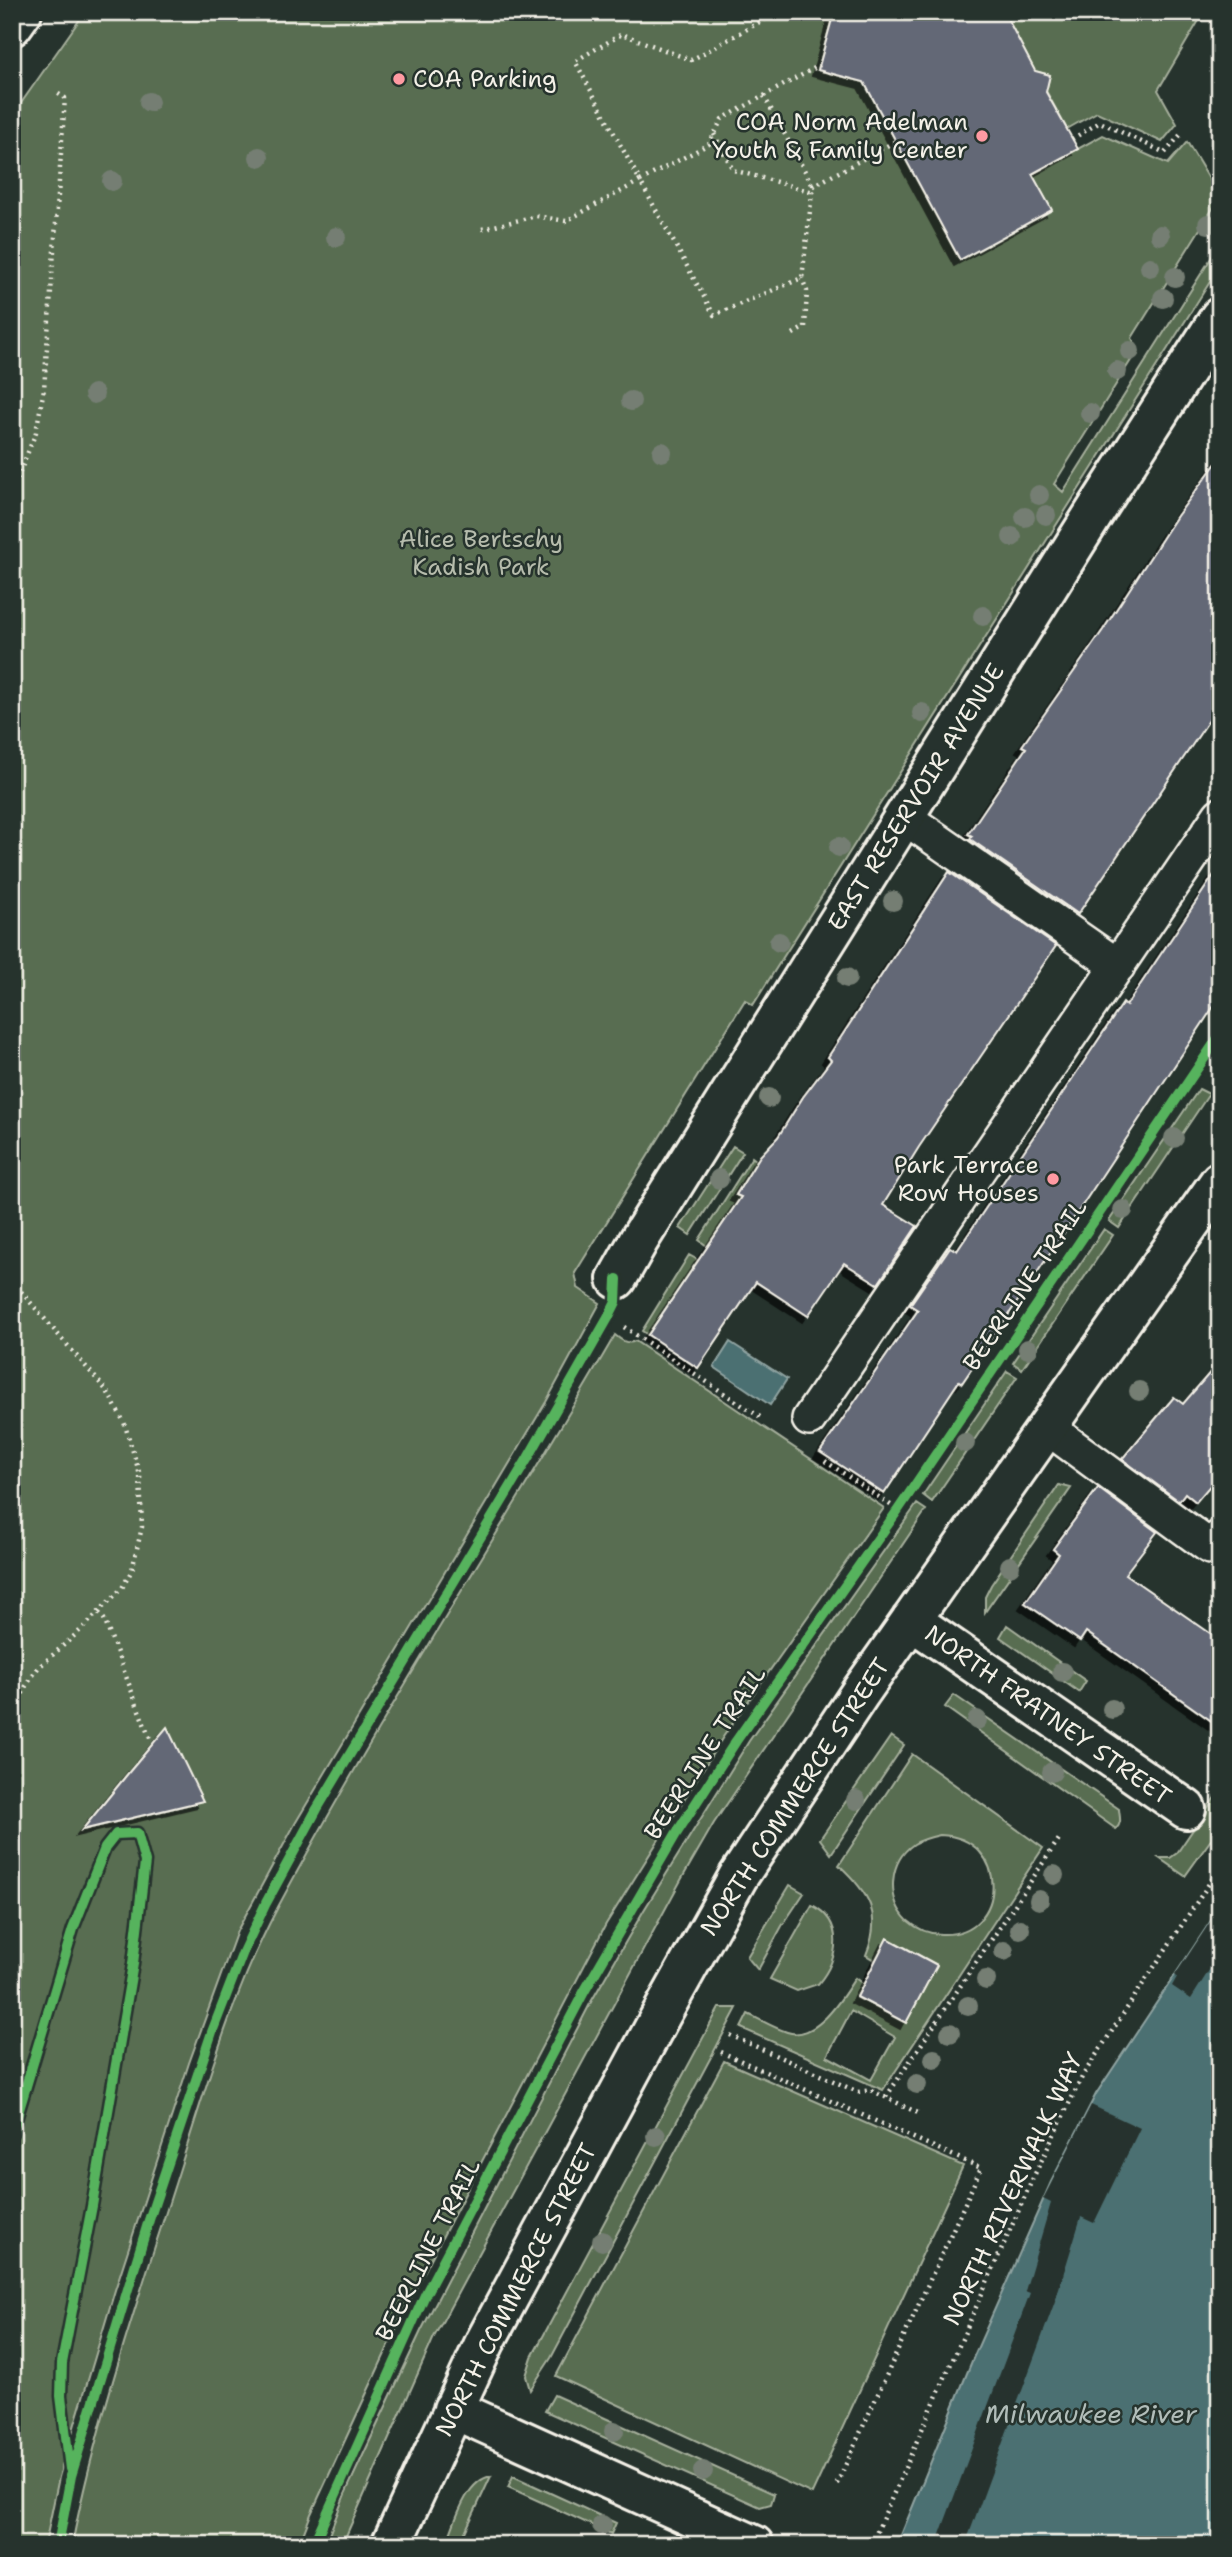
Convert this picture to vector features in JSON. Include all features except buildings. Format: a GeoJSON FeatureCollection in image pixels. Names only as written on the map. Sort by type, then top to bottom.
{"type":"FeatureCollection","features":[{"type":"Feature","properties":{"kind":"street"},"geometry":{"type":"LineString","coordinates":[[12,26],[22,12]]}},
{"type":"Feature","properties":{"kind":"street","name":"EAST RESERVOIR AVENUE"},"geometry":{"type":"LineString","coordinates":[[617,1279],[904,817],[1220,317]]}},
{"type":"Feature","properties":{"kind":"street","name":"NORTH COMMERCE STREET"},"geometry":{"type":"LineString","coordinates":[[391,2545],[491,2330],[687,1966],[738,1877],[911,1620],[1220,1181]]}},
{"type":"Feature","properties":{"kind":"street","name":"NORTH COMMERCE STREET"},"geometry":{"type":"LineString","coordinates":[[1184,1235],[1220,1202]]}},
{"type":"Feature","properties":{"kind":"street","name":"NORTH FRATNEY STREET"},"geometry":{"type":"LineString","coordinates":[[911,1620],[1186,1809]]}},
{"type":"Feature","properties":{"kind":"street"},"geometry":{"type":"LineString","coordinates":[[453,2409],[754,2545]]}},
{"type":"Feature","properties":{"kind":"lane"},"geometry":{"type":"LineString","coordinates":[[809,1419],[1220,815]]}},
{"type":"Feature","properties":{"kind":"lane"},"geometry":{"type":"LineString","coordinates":[[904,817],[1118,966]]}},
{"type":"Feature","properties":{"kind":"lane"},"geometry":{"type":"LineString","coordinates":[[1048,1428],[1210,1547],[1220,1537]]}},
{"type":"Feature","properties":{"kind":"path"},"geometry":{"type":"LineString","coordinates":[[778,12],[691,60],[622,34],[575,61],[714,315],[802,278]]}},
{"type":"Feature","properties":{"kind":"path"},"geometry":{"type":"LineString","coordinates":[[482,229],[536,216],[566,221],[709,144],[722,119],[820,65]]}},
{"type":"Feature","properties":{"kind":"path"},"geometry":{"type":"LineString","coordinates":[[12,492],[36,432],[44,389],[65,98],[57,93]]}},
{"type":"Feature","properties":{"kind":"path"},"geometry":{"type":"LineString","coordinates":[[764,96],[813,189],[802,278],[807,292],[805,327],[793,334]]}},
{"type":"Feature","properties":{"kind":"path"},"geometry":{"type":"LineString","coordinates":[[1072,139],[1100,122],[1165,153],[1182,133]]}},
{"type":"Feature","properties":{"kind":"path"},"geometry":{"type":"LineString","coordinates":[[714,134],[733,170],[813,189]]}},
{"type":"Feature","properties":{"kind":"path"},"geometry":{"type":"LineString","coordinates":[[813,189],[820,182],[896,141]]}},
{"type":"Feature","properties":{"kind":"path"},"geometry":{"type":"LineString","coordinates":[[12,1281],[107,1391],[124,1422],[140,1475],[142,1527],[132,1570],[122,1588],[99,1613],[38,1668],[26,1686],[12,1719]]}},
{"type":"Feature","properties":{"kind":"path"},"geometry":{"type":"LineString","coordinates":[[642,1338],[764,1420]]}},
{"type":"Feature","properties":{"kind":"path"},"geometry":{"type":"LineString","coordinates":[[819,1457],[898,1510]]}},
{"type":"Feature","properties":{"kind":"path"},"geometry":{"type":"LineString","coordinates":[[890,1521],[906,1498]]}},
{"type":"Feature","properties":{"kind":"path"},"geometry":{"type":"LineString","coordinates":[[99,1613],[104,1619],[150,1739]]}},
{"type":"Feature","properties":{"kind":"path"},"geometry":{"type":"LineString","coordinates":[[886,2097],[1059,1839]]}},
{"type":"Feature","properties":{"kind":"path"},"geometry":{"type":"LineString","coordinates":[[730,2035],[858,2092],[871,2090],[920,2114]]}},
{"type":"Feature","properties":{"kind":"path"},"geometry":{"type":"LineString","coordinates":[[721,2052],[981,2168],[835,2488]]}},
{"type":"Feature","properties":{"kind":"green space","name":"Alice Bertschy Kadish Park"},"geometry":{"type":"Polygon","coordinates":[[[85,12],[826,12],[864,82],[1052,210],[1032,174],[1103,135],[1168,164],[1187,142],[1220,197],[1132,338],[1138,349],[1054,484],[1063,492],[1220,244],[1220,266],[753,1005],[745,1000],[575,1273],[578,1288],[600,1303],[546,1402],[296,1822],[237,1931],[189,2063],[115,2290],[59,2477],[45,2545],[12,2545],[12,116],[85,12]]]}},
{"type":"Feature","properties":{"kind":"green space"},"geometry":{"type":"Polygon","coordinates":[[[1004,12],[1204,12],[1158,90],[1177,124],[1162,142],[1097,112],[1067,129],[1046,91],[1050,75],[1035,71],[1004,12]]]}},
{"type":"Feature","properties":{"kind":"green space"},"geometry":{"type":"Polygon","coordinates":[[[1199,1089],[1209,1094],[1119,1228],[1109,1221],[1199,1089]]]}},
{"type":"Feature","properties":{"kind":"green space"},"geometry":{"type":"Polygon","coordinates":[[[733,1146],[743,1152],[690,1235],[680,1228],[733,1146]]]}},
{"type":"Feature","properties":{"kind":"green space"},"geometry":{"type":"Polygon","coordinates":[[[752,1157],[757,1161],[736,1194],[741,1198],[707,1246],[699,1240],[752,1157]]]}},
{"type":"Feature","properties":{"kind":"green space"},"geometry":{"type":"Polygon","coordinates":[[[1104,1229],[1113,1235],[1022,1369],[1013,1363],[1104,1229]]]}},
{"type":"Feature","properties":{"kind":"green space"},"geometry":{"type":"Polygon","coordinates":[[[689,1255],[698,1260],[648,1335],[642,1331],[689,1255]]]}},
{"type":"Feature","properties":{"kind":"green space"},"geometry":{"type":"Polygon","coordinates":[[[615,1335],[627,1342],[635,1341],[884,1508],[723,1737],[606,1924],[412,2295],[299,2545],[72,2545],[93,2453],[132,2318],[221,2043],[247,1973],[278,1907],[359,1762],[615,1335]]]}},
{"type":"Feature","properties":{"kind":"green space"},"geometry":{"type":"Polygon","coordinates":[[[1007,1371],[1017,1377],[932,1502],[923,1495],[1007,1371]]]}},
{"type":"Feature","properties":{"kind":"green space"},"geometry":{"type":"Polygon","coordinates":[[[1059,1485],[1071,1488],[985,1612],[985,1597],[991,1585],[1059,1485]]]}},
{"type":"Feature","properties":{"kind":"green space"},"geometry":{"type":"Polygon","coordinates":[[[917,1504],[926,1510],[714,1823],[681,1880],[434,2337],[342,2545],[325,2545],[345,2494],[421,2331],[591,2002],[644,1910],[749,1741],[917,1504]]]}},
{"type":"Feature","properties":{"kind":"green space"},"geometry":{"type":"Polygon","coordinates":[[[1007,1625],[1086,1681],[1079,1692],[1000,1637],[1007,1625]]]}},
{"type":"Feature","properties":{"kind":"green space"},"geometry":{"type":"Polygon","coordinates":[[[954,1695],[1119,1809],[1120,1821],[1116,1829],[945,1707],[954,1695]]]}},
{"type":"Feature","properties":{"kind":"green space"},"geometry":{"type":"Polygon","coordinates":[[[891,1736],[904,1745],[831,1854],[820,1839],[891,1736]]]}},
{"type":"Feature","properties":{"kind":"green space"},"geometry":{"type":"Polygon","coordinates":[[[912,1754],[1043,1848],[883,2090],[741,2028],[748,2014],[787,2032],[808,2030],[827,2016],[855,1978],[863,1984],[856,1997],[906,2023],[937,1965],[887,1938],[876,1961],[866,1955],[873,1928],[870,1905],[858,1885],[839,1865],[912,1754]],[[940,1835],[920,1841],[906,1851],[895,1870],[893,1891],[900,1911],[907,1920],[923,1930],[941,1934],[963,1931],[980,1920],[989,1905],[993,1886],[989,1868],[980,1852],[963,1840],[940,1835]],[[851,2011],[827,2056],[871,2080],[895,2037],[851,2011]]]}},
{"type":"Feature","properties":{"kind":"green space"},"geometry":{"type":"Polygon","coordinates":[[[1220,1790],[1220,1827],[1185,1876],[1159,1858],[1170,1858],[1177,1853],[1220,1790]]]}},
{"type":"Feature","properties":{"kind":"green space"},"geometry":{"type":"Polygon","coordinates":[[[790,1885],[804,1893],[758,1970],[747,1957],[790,1885]]]}},
{"type":"Feature","properties":{"kind":"green space"},"geometry":{"type":"Polygon","coordinates":[[[812,1905],[830,1921],[834,1931],[834,1952],[831,1964],[818,1984],[797,1991],[770,1979],[812,1905]]]}},
{"type":"Feature","properties":{"kind":"green space"},"geometry":{"type":"Polygon","coordinates":[[[719,2008],[737,2008],[551,2358],[530,2390],[526,2376],[532,2357],[719,2008]]]}},
{"type":"Feature","properties":{"kind":"green space"},"geometry":{"type":"Polygon","coordinates":[[[724,2061],[963,2166],[812,2494],[556,2376],[724,2061]]]}},
{"type":"Feature","properties":{"kind":"green space"},"geometry":{"type":"Polygon","coordinates":[[[554,2395],[774,2494],[771,2504],[760,2507],[545,2411],[554,2395]]]}},
{"type":"Feature","properties":{"kind":"green space"},"geometry":{"type":"Polygon","coordinates":[[[491,2476],[459,2545],[446,2545],[468,2494],[482,2479],[491,2476]]]}},
{"type":"Feature","properties":{"kind":"green space"},"geometry":{"type":"Polygon","coordinates":[[[513,2476],[616,2523],[611,2534],[508,2487],[513,2476]]]}},
{"type":"Feature","properties":{"kind":"water"},"geometry":{"type":"Polygon","coordinates":[[[730,1342],[787,1379],[770,1405],[714,1367],[730,1342]]]}},
{"type":"Feature","properties":{"kind":"water","name":"Milwaukee River"},"geometry":{"type":"Polygon","coordinates":[[[1220,1907],[1220,2545],[897,2545],[974,2356],[1051,2182],[1096,2094],[1220,1907]]]}},
{"type":"Feature","properties":{"kind":"pier"},"geometry":{"type":"Polygon","coordinates":[[[1220,1907],[1220,1953],[1191,1999],[1172,1986],[1177,1977],[1175,1975],[1220,1907]]]}},
{"type":"Feature","properties":{"kind":"pier"},"geometry":{"type":"Polygon","coordinates":[[[1091,2105],[1140,2128],[1094,2223],[1081,2217],[1055,2301],[965,2545],[936,2545],[1030,2293],[1025,2291],[1051,2203],[1043,2199],[1091,2105]]]}},
{"type":"Feature","properties":{"kind":"cycle path","name":"BEERLINE TRAIL"},"geometry":{"type":"LineString","coordinates":[[313,2545],[425,2295],[584,1992],[676,1834],[736,1741],[898,1510],[1220,1035]]}},
{"type":"Feature","properties":{"kind":"cycle path"},"geometry":{"type":"LineString","coordinates":[[58,2545],[71,2476],[149,2220],[212,2032],[243,1952],[317,1809],[528,1458],[608,1318],[616,1302],[617,1279]]}},
{"type":"Feature","properties":{"kind":"cycle path"},"geometry":{"type":"LineString","coordinates":[[12,2133],[73,1929],[105,1848],[116,1834],[137,1833],[145,1862],[133,1964],[62,2363],[61,2396],[70,2469]]}},
{"type":"Feature","properties":{"kind":"place","name":"COA Parking"},"geometry":{"type":"Point","coordinates":[399,79]}},
{"type":"Feature","properties":{"kind":"place","name":"COA Norm Adelman Youth & Family Center"},"geometry":{"type":"Point","coordinates":[982,136]}},
{"type":"Feature","properties":{"kind":"place","name":"Park Terrace Row Houses"},"geometry":{"type":"Point","coordinates":[1053,1179]}}]}
